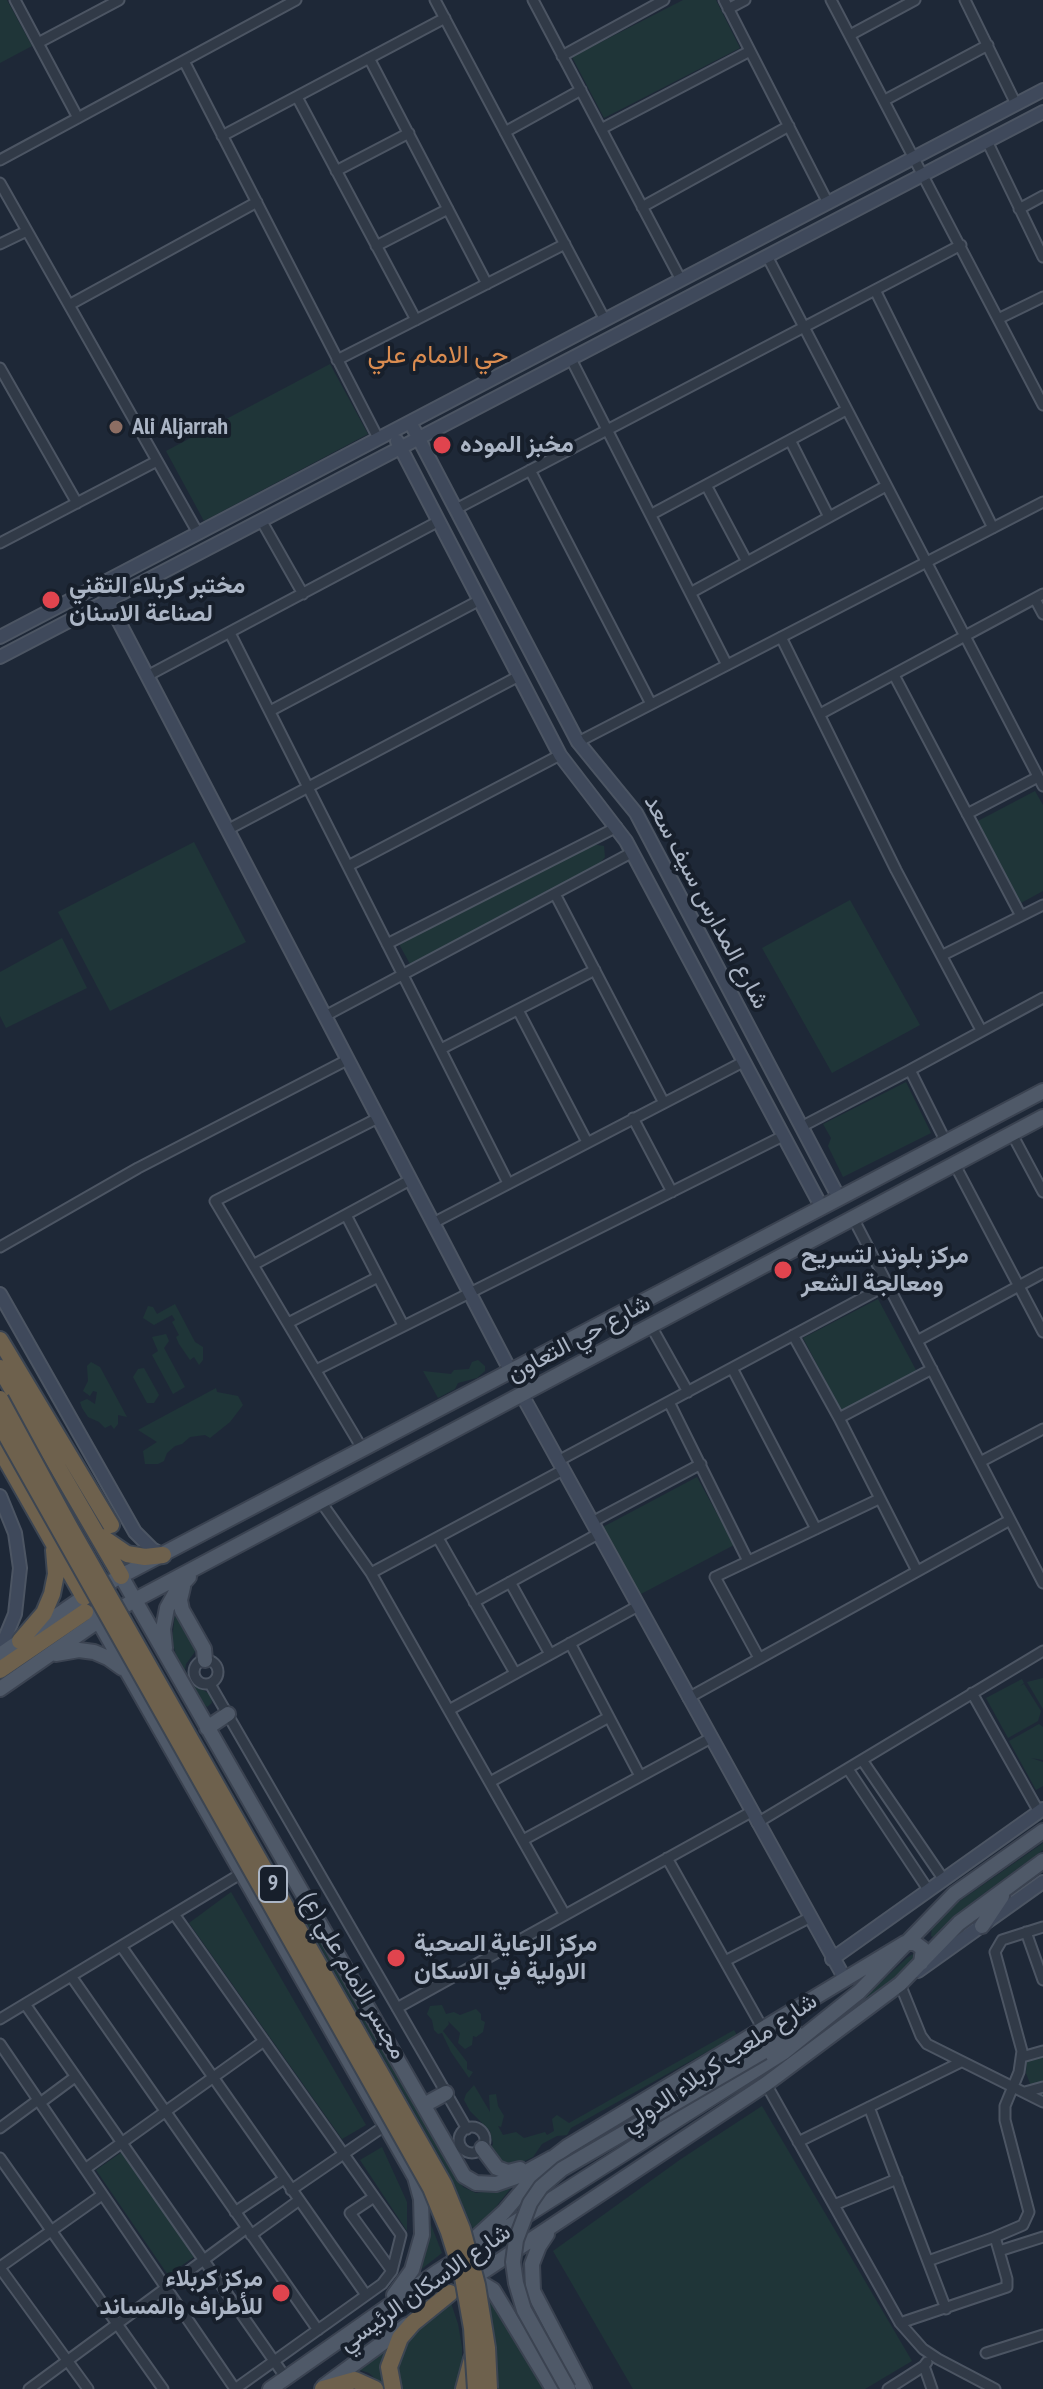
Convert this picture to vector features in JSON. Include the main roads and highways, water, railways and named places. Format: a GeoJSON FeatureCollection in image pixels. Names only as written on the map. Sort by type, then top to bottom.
{"type":"FeatureCollection","features":[{"type":"Feature","properties":{"kind":"highway"},"geometry":{"type":"LineString","coordinates":[[0,1340],[111,1525]]}},
{"type":"Feature","properties":{"kind":"highway"},"geometry":{"type":"LineString","coordinates":[[0,1368],[121,1576]]}},
{"type":"Feature","properties":{"kind":"highway","name":"مجسر الامام علي (ع)"},"geometry":{"type":"LineString","coordinates":[[0,1399],[444,2185],[466,2241],[477,2285],[487,2348],[489,2389]]}},
{"type":"Feature","properties":{"kind":"highway","name":"مجسر الامام علي (ع)"},"geometry":{"type":"LineString","coordinates":[[0,1424],[423,2174],[444,2218],[457,2256],[468,2302],[476,2389]]}},
{"type":"Feature","properties":{"kind":"highway"},"geometry":{"type":"LineString","coordinates":[[0,1449],[89,1610],[0,1670]]}},
{"type":"Feature","properties":{"kind":"highway"},"geometry":{"type":"LineString","coordinates":[[35,1511],[71,1489]]}},
{"type":"Feature","properties":{"kind":"highway"},"geometry":{"type":"LineString","coordinates":[[92,1526],[111,1545],[127,1554],[145,1557],[163,1555]]}},
{"type":"Feature","properties":{"kind":"highway"},"geometry":{"type":"LineString","coordinates":[[20,1641],[44,1613],[52,1594],[56,1563],[48,1533]]}},
{"type":"Feature","properties":{"kind":"highway"},"geometry":{"type":"LineString","coordinates":[[393,2389],[389,2367],[394,2350],[406,2330],[450,2293]]}},
{"type":"Feature","properties":{"kind":"highway"},"geometry":{"type":"LineString","coordinates":[[464,2389],[473,2345]]}},
{"type":"Feature","properties":{"kind":"highway"},"geometry":{"type":"LineString","coordinates":[[322,2389],[355,2380],[375,2389]]}},
{"type":"Feature","properties":{"kind":"main road"},"geometry":{"type":"LineString","coordinates":[[0,637],[1043,90]]}},
{"type":"Feature","properties":{"kind":"main road"},"geometry":{"type":"LineString","coordinates":[[0,657],[1043,112]]}},
{"type":"Feature","properties":{"kind":"main road"},"geometry":{"type":"LineString","coordinates":[[721,259],[721,270],[728,277]]}},
{"type":"Feature","properties":{"kind":"main road"},"geometry":{"type":"LineString","coordinates":[[699,270],[707,276],[710,286]]}},
{"type":"Feature","properties":{"kind":"main road","name":"شارع المدارس سيف سعد"},"geometry":{"type":"LineString","coordinates":[[410,422],[578,742],[636,813],[839,1198]]}},
{"type":"Feature","properties":{"kind":"main road","name":"شارع المدارس سيف سعد"},"geometry":{"type":"LineString","coordinates":[[392,431],[560,755],[617,827],[822,1208]]}},
{"type":"Feature","properties":{"kind":"main road"},"geometry":{"type":"LineString","coordinates":[[449,540],[463,540],[468,533]]}},
{"type":"Feature","properties":{"kind":"main road"},"geometry":{"type":"LineString","coordinates":[[459,559],[468,550],[478,551]]}},
{"type":"Feature","properties":{"kind":"main road"},"geometry":{"type":"LineString","coordinates":[[99,585],[511,1372]]}},
{"type":"Feature","properties":{"kind":"main road"},"geometry":{"type":"LineString","coordinates":[[713,1006],[723,1006],[732,996]]}},
{"type":"Feature","properties":{"kind":"main road"},"geometry":{"type":"LineString","coordinates":[[724,1026],[730,1019],[743,1018]]}},
{"type":"Feature","properties":{"kind":"main road","name":"شارع حي التعاون"},"geometry":{"type":"LineString","coordinates":[[89,1610],[121,1576],[1043,1091]]}},
{"type":"Feature","properties":{"kind":"main road","name":"شارع حي التعاون"},"geometry":{"type":"LineString","coordinates":[[89,1610],[135,1600],[1043,1117]]}},
{"type":"Feature","properties":{"kind":"main road"},"geometry":{"type":"LineString","coordinates":[[903,1165],[905,1178],[916,1185]]}},
{"type":"Feature","properties":{"kind":"main road"},"geometry":{"type":"LineString","coordinates":[[880,1177],[889,1186],[889,1199]]}},
{"type":"Feature","properties":{"kind":"main road"},"geometry":{"type":"LineString","coordinates":[[0,1294],[135,1532],[163,1555]]}},
{"type":"Feature","properties":{"kind":"main road"},"geometry":{"type":"LineString","coordinates":[[522,1395],[845,1979]]}},
{"type":"Feature","properties":{"kind":"main road"},"geometry":{"type":"LineString","coordinates":[[420,1420],[422,1434],[433,1442]]}},
{"type":"Feature","properties":{"kind":"main road"},"geometry":{"type":"LineString","coordinates":[[391,1435],[402,1444],[403,1458]]}},
{"type":"Feature","properties":{"kind":"main road"},"geometry":{"type":"LineString","coordinates":[[0,1496],[15,1533],[20,1568],[15,1614],[0,1652]]}},
{"type":"Feature","properties":{"kind":"main road"},"geometry":{"type":"LineString","coordinates":[[169,1660],[163,1634],[166,1613],[174,1594],[207,1562]]}},
{"type":"Feature","properties":{"kind":"main road"},"geometry":{"type":"LineString","coordinates":[[121,1576],[461,2171],[476,2183],[507,2181],[552,2158],[905,1943],[915,1943],[923,1949],[921,1963]]}},
{"type":"Feature","properties":{"kind":"main road"},"geometry":{"type":"LineString","coordinates":[[188,1578],[180,1606],[204,1649],[205,1660]]}},
{"type":"Feature","properties":{"kind":"main road"},"geometry":{"type":"LineString","coordinates":[[0,1652],[89,1610]]}},
{"type":"Feature","properties":{"kind":"main road"},"geometry":{"type":"LineString","coordinates":[[0,1689],[38,1662],[89,1610]]}},
{"type":"Feature","properties":{"kind":"main road"},"geometry":{"type":"LineString","coordinates":[[89,1610],[131,1678],[415,2177],[423,2223],[420,2246],[412,2270],[378,2313]]}},
{"type":"Feature","properties":{"kind":"main road"},"geometry":{"type":"LineString","coordinates":[[38,1662],[64,1651],[86,1651],[108,1658],[131,1678]]}},
{"type":"Feature","properties":{"kind":"main road"},"geometry":{"type":"LineString","coordinates":[[207,1728],[228,1714]]}},
{"type":"Feature","properties":{"kind":"main road"},"geometry":{"type":"LineString","coordinates":[[832,1959],[1041,1810]]}},
{"type":"Feature","properties":{"kind":"main road","name":"شارع ملعب كربلاء الدولي"},"geometry":{"type":"LineString","coordinates":[[437,2272],[740,2082],[800,2040],[851,1999],[954,1894],[1043,1831]]}},
{"type":"Feature","properties":{"kind":"main road","name":"شارع ملعب كربلاء الدولي"},"geometry":{"type":"LineString","coordinates":[[555,2225],[766,2084],[900,1984],[959,1923],[1043,1861]]}},
{"type":"Feature","properties":{"kind":"main road"},"geometry":{"type":"LineString","coordinates":[[251,1888],[271,1888],[282,1880],[287,1868]]}},
{"type":"Feature","properties":{"kind":"main road"},"geometry":{"type":"LineString","coordinates":[[900,1984],[1043,1882]]}},
{"type":"Feature","properties":{"kind":"main road"},"geometry":{"type":"LineString","coordinates":[[982,1926],[1008,1887]]}},
{"type":"Feature","properties":{"kind":"main road"},"geometry":{"type":"LineString","coordinates":[[268,1919],[272,1905],[283,1896],[304,1899]]}},
{"type":"Feature","properties":{"kind":"main road"},"geometry":{"type":"LineString","coordinates":[[930,1918],[926,1931],[931,1939],[939,1943]]}},
{"type":"Feature","properties":{"kind":"main road"},"geometry":{"type":"LineString","coordinates":[[568,2389],[524,2310],[513,2262],[516,2240],[530,2203],[541,2187],[562,2169],[851,1999]]}},
{"type":"Feature","properties":{"kind":"main road"},"geometry":{"type":"LineString","coordinates":[[424,2105],[446,2093]]}},
{"type":"Feature","properties":{"kind":"main road"},"geometry":{"type":"LineString","coordinates":[[482,2148],[497,2168],[508,2172],[567,2147]]}},
{"type":"Feature","properties":{"kind":"main road"},"geometry":{"type":"LineString","coordinates":[[437,2272],[504,2212],[552,2158]]}},
{"type":"Feature","properties":{"kind":"main road"},"geometry":{"type":"LineString","coordinates":[[555,2225],[539,2246],[530,2273],[533,2291],[584,2389]]}},
{"type":"Feature","properties":{"kind":"main road","name":"شارع الاسكان الرئيسي"},"geometry":{"type":"LineString","coordinates":[[322,2389],[450,2293],[555,2225]]}},
{"type":"Feature","properties":{"kind":"main road","name":"شارع الاسكان الرئيسي"},"geometry":{"type":"LineString","coordinates":[[270,2389],[437,2272]]}},
{"type":"Feature","properties":{"kind":"main road"},"geometry":{"type":"LineString","coordinates":[[467,2283],[478,2282],[493,2290],[553,2389]]}},
{"type":"Feature","properties":{"kind":"main road"},"geometry":{"type":"LineString","coordinates":[[521,2333],[529,2320],[547,2322]]}},
{"type":"Feature","properties":{"kind":"place","name":"Ali Aljarrah"},"geometry":{"type":"Point","coordinates":[116,427]}},
{"type":"Feature","properties":{"kind":"place","name":"مخبز الموده"},"geometry":{"type":"Point","coordinates":[442,445]}},
{"type":"Feature","properties":{"kind":"place","name":"مختبر كربلاء التقني لصناعة الاسنان"},"geometry":{"type":"Point","coordinates":[51,600]}},
{"type":"Feature","properties":{"kind":"place","name":"مركز بلوند لتسريح ومعالجة الشعر"},"geometry":{"type":"Point","coordinates":[783,1270]}},
{"type":"Feature","properties":{"kind":"place","name":"مركز الرعاية الصحية الاولية في الاسكان"},"geometry":{"type":"Point","coordinates":[396,1958]}},
{"type":"Feature","properties":{"kind":"place","name":"مركز كربلاء للأطراف والمساند"},"geometry":{"type":"Point","coordinates":[281,2293]}},
{"type":"Feature","properties":{"kind":"district","name":"حي الامام علي"},"geometry":{"type":"Point","coordinates":[438,356]}}]}
